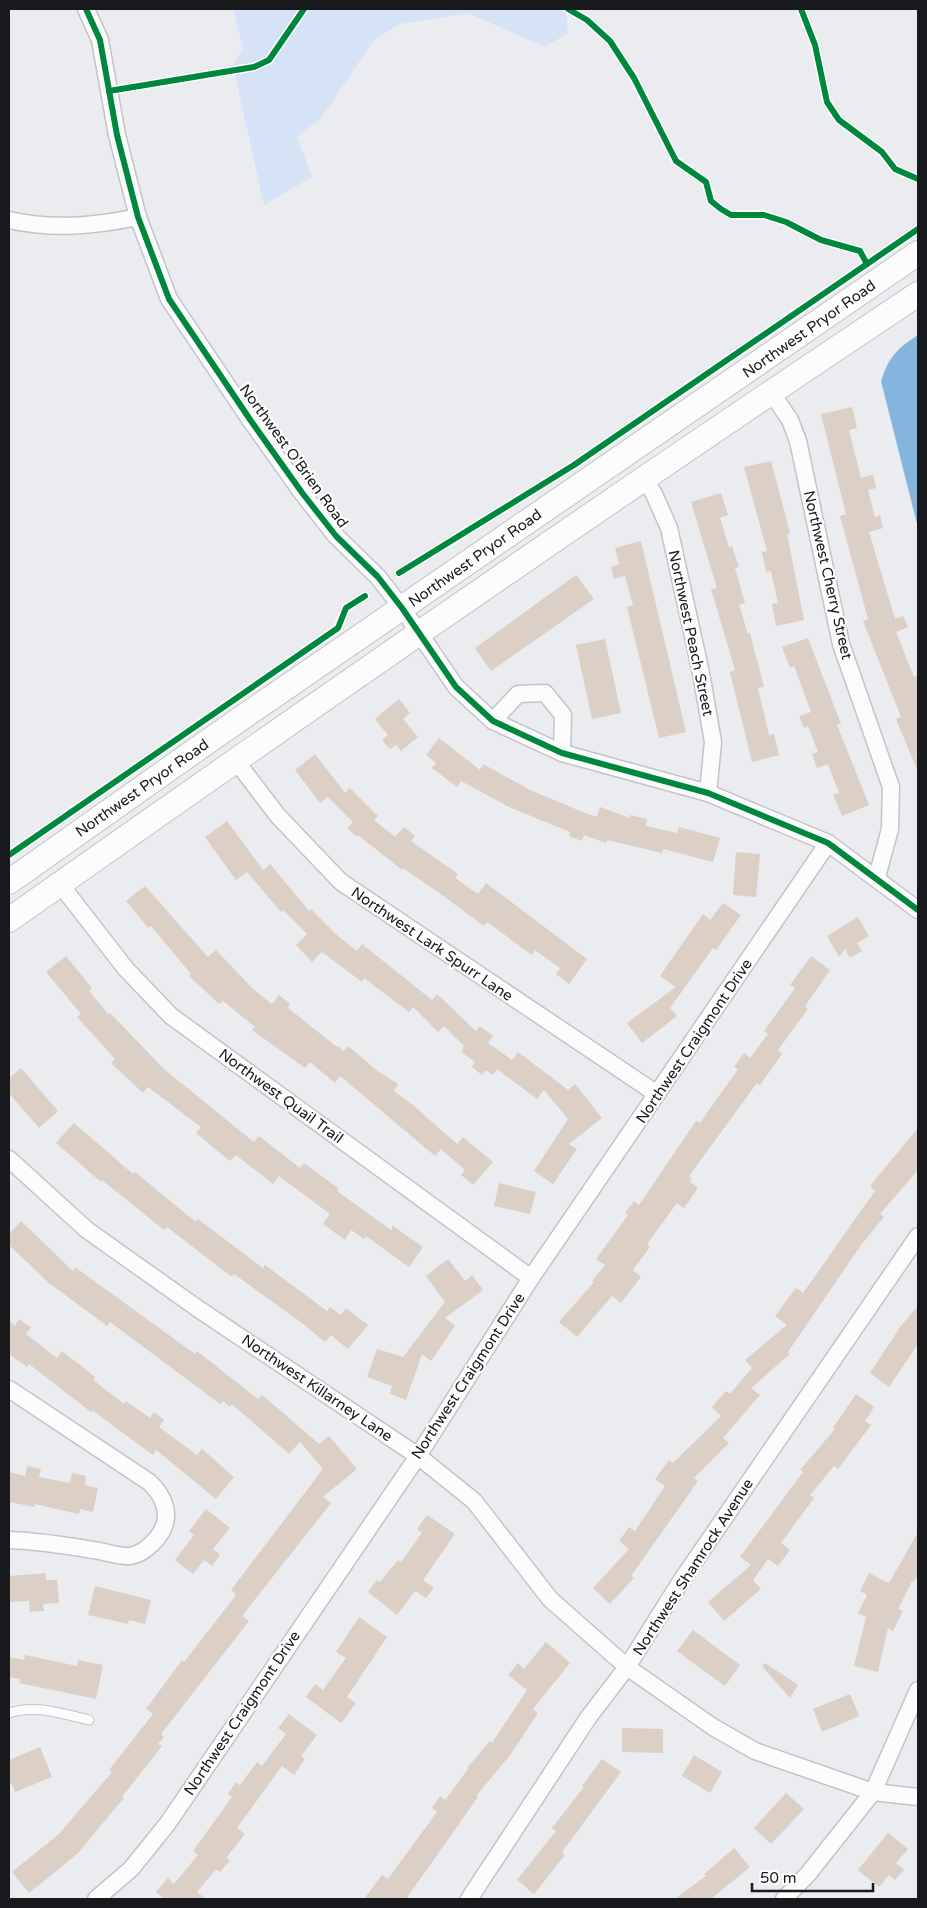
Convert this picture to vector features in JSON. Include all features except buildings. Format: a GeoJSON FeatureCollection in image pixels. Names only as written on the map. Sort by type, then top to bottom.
{"type":"FeatureCollection","features":[{"type":"Feature","properties":{"kind":"main road","name":"Northwest Pryor Road"},"geometry":{"type":"LineString","coordinates":[[9,882],[402,608],[918,253]]}},
{"type":"Feature","properties":{"kind":"main road","name":"Northwest Pryor Road"},"geometry":{"type":"LineString","coordinates":[[9,920],[418,634],[771,392],[918,294]]}},
{"type":"Feature","properties":{"kind":"street","name":"Northwest O'Brien Road"},"geometry":{"type":"LineString","coordinates":[[86,9],[100,40],[117,135],[138,216],[169,299],[245,413],[330,529],[378,577],[402,608],[456,687],[493,721],[562,753],[708,793],[828,844],[877,877],[918,910]]}},
{"type":"Feature","properties":{"kind":"street"},"geometry":{"type":"LineString","coordinates":[[9,220],[34,226],[97,226],[138,216]]}},
{"type":"Feature","properties":{"kind":"street","name":"Northwest Cherry Street"},"geometry":{"type":"LineString","coordinates":[[771,392],[790,420],[798,441],[841,644],[891,787],[890,829],[877,877]]}},
{"type":"Feature","properties":{"kind":"street","name":"Northwest Peach Street"},"geometry":{"type":"LineString","coordinates":[[645,480],[654,494],[669,528],[701,673],[713,742],[708,793]]}},
{"type":"Feature","properties":{"kind":"street"},"geometry":{"type":"LineString","coordinates":[[493,721],[518,694],[545,692],[563,715],[562,753]]}},
{"type":"Feature","properties":{"kind":"street","name":"Northwest Lark Spurr Lane"},"geometry":{"type":"LineString","coordinates":[[236,762],[278,816],[341,882],[657,1094]]}},
{"type":"Feature","properties":{"kind":"street","name":"Northwest Craigmont Drive"},"geometry":{"type":"LineString","coordinates":[[96,1899],[131,1869],[168,1822],[418,1456],[531,1278],[828,844]]}},
{"type":"Feature","properties":{"kind":"street","name":"Northwest Quail Trail"},"geometry":{"type":"LineString","coordinates":[[60,884],[126,969],[171,1016],[531,1278]]}},
{"type":"Feature","properties":{"kind":"street","name":"Northwest Killarney Lane"},"geometry":{"type":"LineString","coordinates":[[9,1159],[88,1230],[197,1308],[418,1456],[474,1501],[550,1599],[627,1667],[713,1727],[755,1751],[873,1792],[918,1797]]}},
{"type":"Feature","properties":{"kind":"street","name":"Northwest Shamrock Avenue"},"geometry":{"type":"LineString","coordinates":[[469,1899],[588,1718],[627,1667],[681,1581],[918,1236]]}},
{"type":"Feature","properties":{"kind":"street"},"geometry":{"type":"LineString","coordinates":[[9,1390],[149,1482],[160,1492],[165,1509],[165,1523],[157,1538],[146,1549],[130,1556],[44,1541],[9,1540]]}},
{"type":"Feature","properties":{"kind":"street"},"geometry":{"type":"LineString","coordinates":[[784,1899],[808,1874],[873,1792],[918,1690]]}},
{"type":"Feature","properties":{"kind":"lane"},"geometry":{"type":"LineString","coordinates":[[9,1713],[21,1709],[38,1709],[89,1720]]}},
{"type":"Feature","properties":{"kind":"shaded area"},"geometry":{"type":"Polygon","coordinates":[[[233,9],[571,9],[566,12],[568,33],[545,47],[468,13],[400,24],[374,40],[321,118],[297,137],[312,177],[264,205],[233,66],[243,48],[233,9]]]}},
{"type":"Feature","properties":{"kind":"water"},"geometry":{"type":"Polygon","coordinates":[[[918,335],[918,528],[881,381],[887,365],[895,354],[918,335]]]}},
{"type":"Feature","properties":{"kind":"cycle path"},"geometry":{"type":"LineString","coordinates":[[86,9],[100,40],[117,135],[138,217],[169,299],[251,421],[303,494],[336,536],[378,577],[402,608],[456,687],[493,721],[562,753],[708,793],[828,843],[918,910]]}},
{"type":"Feature","properties":{"kind":"cycle path"},"geometry":{"type":"LineString","coordinates":[[109,91],[254,67],[269,60],[304,9]]}},
{"type":"Feature","properties":{"kind":"cycle path"},"geometry":{"type":"LineString","coordinates":[[568,9],[587,20],[610,41],[634,78],[676,161],[706,182],[711,201],[731,215],[764,215],[786,222],[821,240],[860,251],[867,264]]}},
{"type":"Feature","properties":{"kind":"cycle path"},"geometry":{"type":"LineString","coordinates":[[801,9],[815,45],[827,102],[839,120],[882,152],[895,169],[918,179]]}},
{"type":"Feature","properties":{"kind":"cycle path"},"geometry":{"type":"LineString","coordinates":[[399,573],[574,465],[918,229]]}},
{"type":"Feature","properties":{"kind":"cycle path"},"geometry":{"type":"LineString","coordinates":[[9,855],[338,628],[346,608],[365,596]]}}]}
